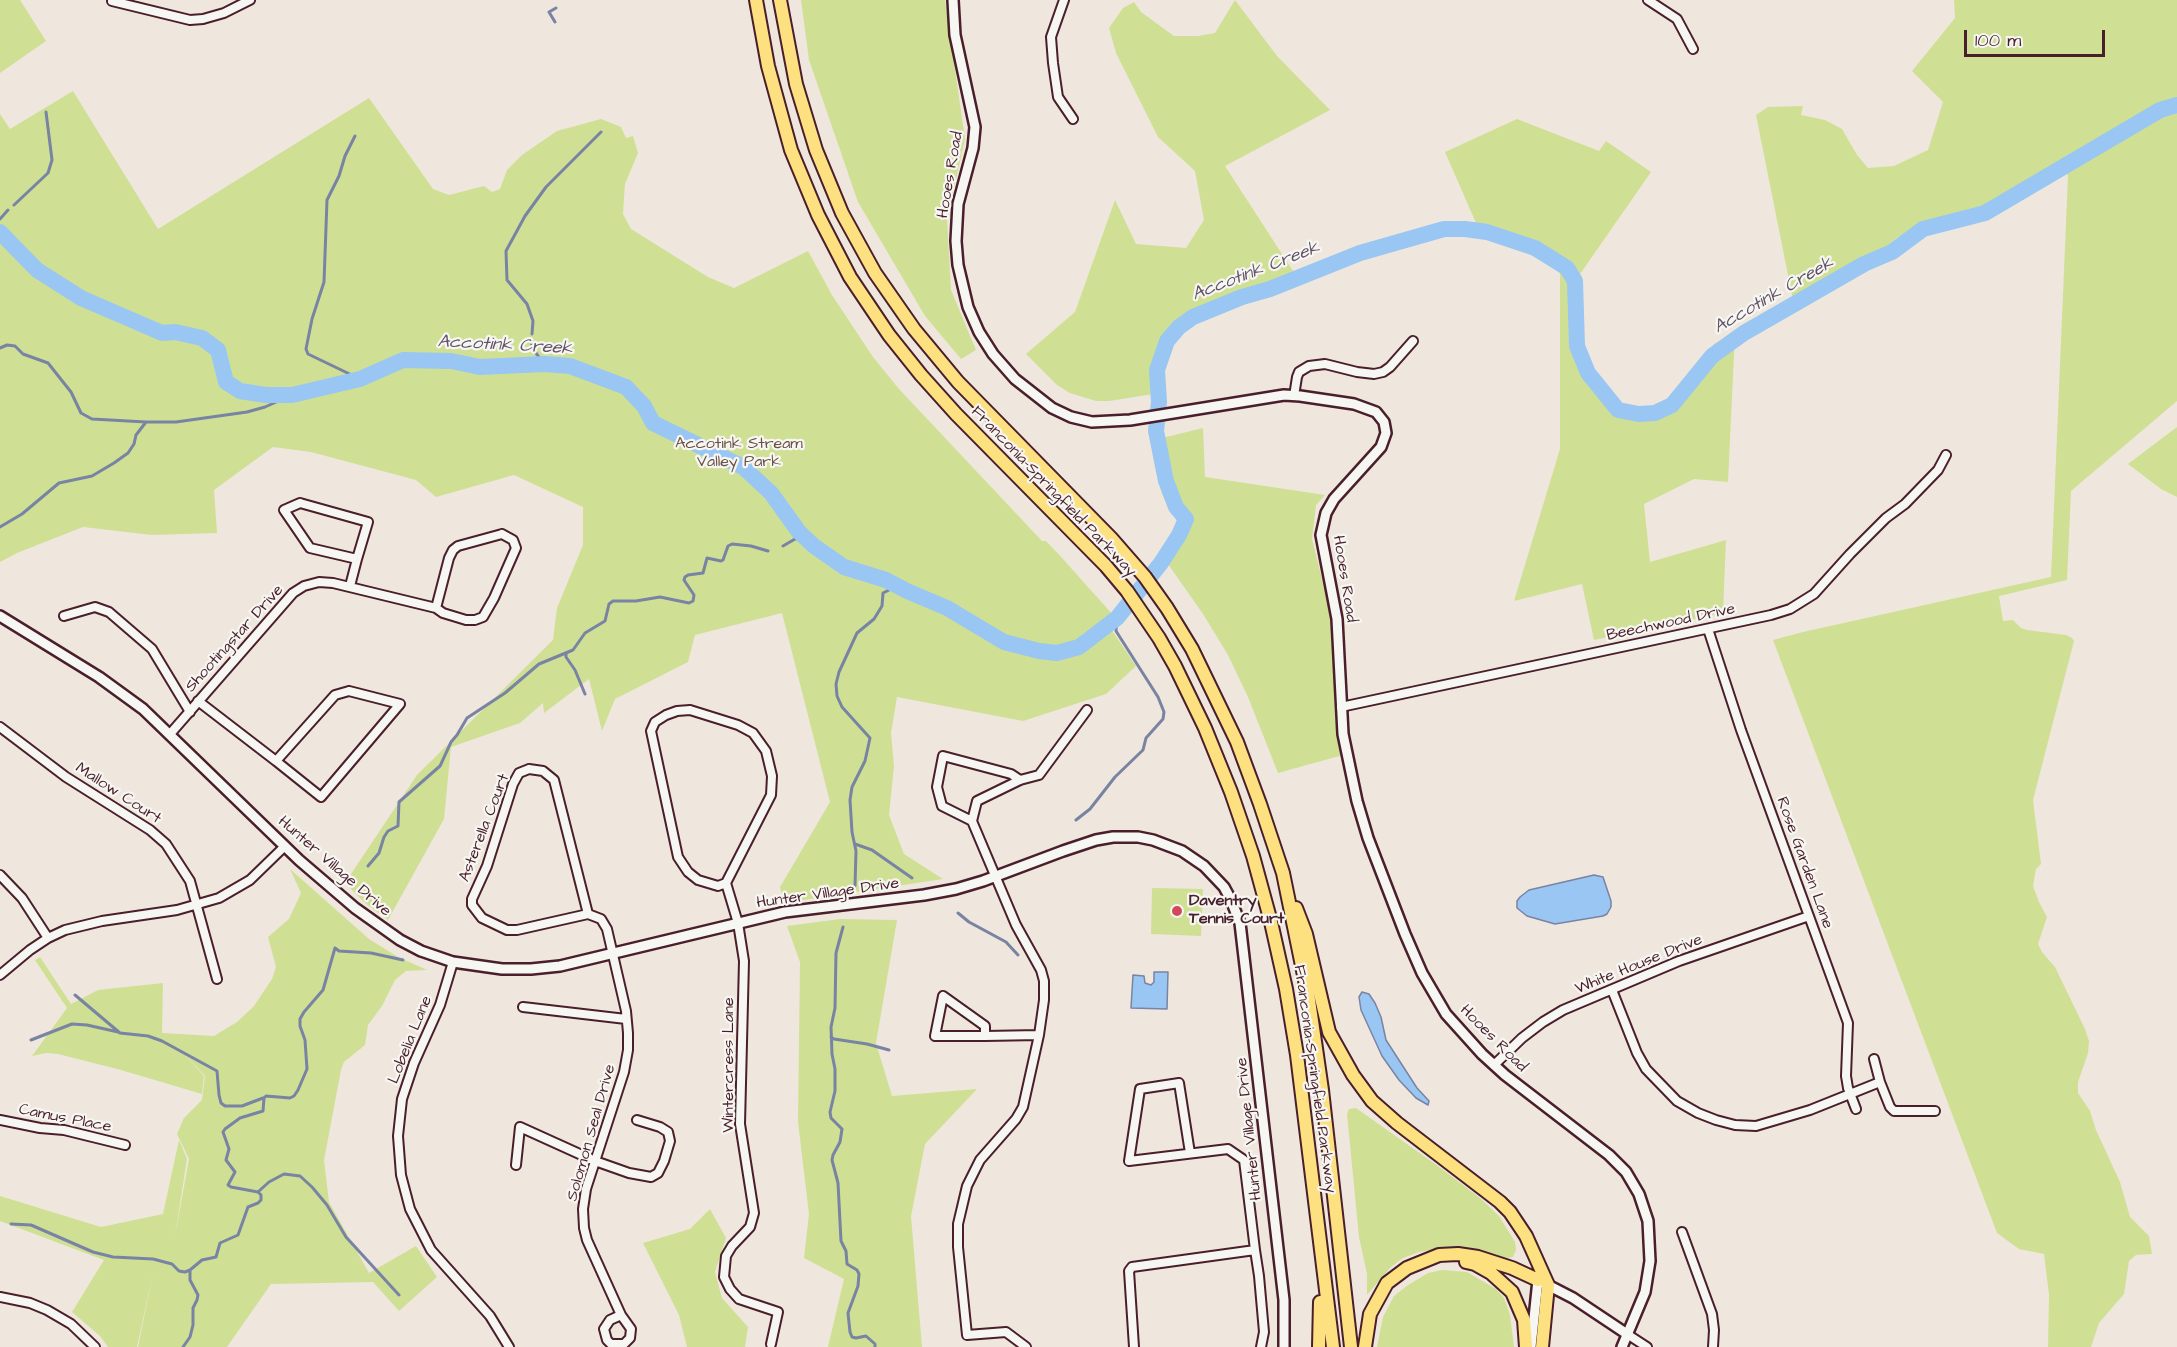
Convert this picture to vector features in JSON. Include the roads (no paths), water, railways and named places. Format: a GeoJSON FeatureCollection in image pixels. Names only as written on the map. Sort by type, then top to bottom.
{"type":"FeatureCollection","features":[{"type":"Feature","properties":{"kind":"main road","name":"Franconia-Springfield Parkway"},"geometry":{"type":"LineString","coordinates":[[756,0],[768,66],[788,141],[818,215],[850,277],[889,335],[921,375],[956,414],[1094,554],[1126,591],[1159,638],[1205,728],[1231,792],[1253,856],[1286,989],[1297,1055],[1333,1347]]}},
{"type":"Feature","properties":{"kind":"main road","name":"Franconia-Springfield Parkway"},"geometry":{"type":"LineString","coordinates":[[780,0],[792,67],[810,133],[842,213],[871,265],[914,329],[958,382],[1111,538],[1145,577],[1179,626],[1208,679],[1237,742],[1282,873],[1315,1032],[1351,1347]]}},
{"type":"Feature","properties":{"kind":"main road"},"geometry":{"type":"LineString","coordinates":[[1282,873],[1306,934],[1329,1032],[1344,1062],[1367,1094],[1385,1113],[1490,1193],[1510,1212],[1526,1236],[1543,1283],[1542,1347]]}},
{"type":"Feature","properties":{"kind":"main road"},"geometry":{"type":"LineString","coordinates":[[1308,1155],[1311,1225],[1320,1309],[1319,1347]]}},
{"type":"Feature","properties":{"kind":"main road"},"geometry":{"type":"LineString","coordinates":[[1365,1347],[1370,1314],[1382,1290],[1401,1272],[1439,1255],[1468,1256],[1512,1268],[1543,1283]]}},
{"type":"Feature","properties":{"kind":"main road"},"geometry":{"type":"LineString","coordinates":[[1424,1262],[1449,1260],[1466,1262],[1484,1268],[1499,1278],[1512,1292],[1522,1310],[1526,1326],[1526,1347]]}},
{"type":"Feature","properties":{"kind":"street"},"geometry":{"type":"LineString","coordinates":[[112,1],[190,20],[204,19],[224,13],[250,0]]}},
{"type":"Feature","properties":{"kind":"street","name":"Hooes Road"},"geometry":{"type":"LineString","coordinates":[[952,0],[955,35],[975,127],[973,148],[961,189],[956,221],[958,265],[968,307],[979,332],[993,354],[1015,378],[1043,403],[1062,414],[1082,420],[1104,422],[1130,420],[1269,396],[1294,396],[1336,400],[1370,408],[1380,415],[1386,427],[1385,440],[1381,447],[1334,499],[1326,513],[1322,528],[1322,546],[1336,619],[1343,734],[1357,801],[1368,838],[1405,934],[1422,973],[1446,1014],[1457,1029],[1494,1065],[1528,1094],[1609,1155],[1626,1172],[1636,1187],[1648,1221],[1650,1261],[1645,1292],[1622,1347]]}},
{"type":"Feature","properties":{"kind":"street"},"geometry":{"type":"LineString","coordinates":[[1064,0],[1051,37],[1058,97],[1073,119]]}},
{"type":"Feature","properties":{"kind":"street"},"geometry":{"type":"LineString","coordinates":[[1648,0],[1677,19],[1693,49]]}},
{"type":"Feature","properties":{"kind":"street"},"geometry":{"type":"LineString","coordinates":[[1294,396],[1297,376],[1309,366],[1325,364],[1357,372],[1374,374],[1383,372],[1413,341]]}},
{"type":"Feature","properties":{"kind":"street","name":"Beechwood Drive"},"geometry":{"type":"LineString","coordinates":[[1341,707],[1782,612],[1807,599],[1886,518],[1905,504],[1938,470],[1946,455]]}},
{"type":"Feature","properties":{"kind":"street"},"geometry":{"type":"LineString","coordinates":[[350,586],[368,522],[300,503],[284,510],[310,548],[357,560]]}},
{"type":"Feature","properties":{"kind":"street","name":"Shootingstar Drive"},"geometry":{"type":"LineString","coordinates":[[170,734],[293,593],[304,586],[319,582],[350,586],[436,608],[443,613],[466,620],[475,620],[483,616],[494,598],[516,548],[513,540],[502,534],[458,546],[453,550],[436,608]]}},
{"type":"Feature","properties":{"kind":"street"},"geometry":{"type":"LineString","coordinates":[[64,616],[95,607],[109,612],[152,649],[190,711]]}},
{"type":"Feature","properties":{"kind":"street","name":"Hunter Village Drive"},"geometry":{"type":"LineString","coordinates":[[0,616],[99,676],[143,709],[285,846],[355,909],[385,931],[421,951],[453,962],[502,969],[560,966],[785,912],[956,889],[1088,843],[1126,837],[1153,840],[1182,851],[1204,866],[1224,887],[1237,912],[1243,936],[1284,1300],[1284,1347]]}},
{"type":"Feature","properties":{"kind":"street","name":"Rose Garden Lane"},"geometry":{"type":"LineString","coordinates":[[1708,629],[1741,730],[1848,1023],[1846,1076],[1856,1109]]}},
{"type":"Feature","properties":{"kind":"street"},"geometry":{"type":"LineString","coordinates":[[198,701],[321,797],[400,704],[350,691],[341,692],[335,695],[276,761]]}},
{"type":"Feature","properties":{"kind":"street"},"geometry":{"type":"LineString","coordinates":[[726,883],[718,886],[699,880],[688,872],[678,857],[651,731],[655,722],[677,711],[690,710],[738,725],[753,733],[766,751],[772,776],[771,795],[726,883],[738,923]]}},
{"type":"Feature","properties":{"kind":"street"},"geometry":{"type":"LineString","coordinates":[[1026,1347],[1006,1332],[967,1335],[958,1248],[958,1224],[962,1200],[980,1160],[1016,1119],[1023,1107],[1039,1035],[1044,1000],[1044,981],[1041,970],[1016,925],[972,821],[977,801],[1020,780],[1039,775],[1087,710]]}},
{"type":"Feature","properties":{"kind":"street","name":"Mallow Court"},"geometry":{"type":"LineString","coordinates":[[0,727],[66,777],[159,837],[174,853],[190,881],[217,979]]}},
{"type":"Feature","properties":{"kind":"street"},"geometry":{"type":"LineString","coordinates":[[972,821],[942,806],[937,787],[943,756],[1011,774],[1020,780]]}},
{"type":"Feature","properties":{"kind":"street","name":"Asterella Court"},"geometry":{"type":"LineString","coordinates":[[536,769],[554,780],[588,914],[517,930],[507,930],[482,918],[472,905],[472,899],[487,866],[513,784],[519,773],[536,769]]}},
{"type":"Feature","properties":{"kind":"street"},"geometry":{"type":"LineString","coordinates":[[0,975],[15,961],[48,938],[86,924],[177,910],[219,898],[250,880],[285,846]]}},
{"type":"Feature","properties":{"kind":"street"},"geometry":{"type":"LineString","coordinates":[[0,875],[22,898],[48,938]]}},
{"type":"Feature","properties":{"kind":"street"},"geometry":{"type":"LineString","coordinates":[[588,914],[601,920],[607,929],[611,953]]}},
{"type":"Feature","properties":{"kind":"street","name":"White House Drive"},"geometry":{"type":"LineString","coordinates":[[1494,1065],[1522,1038],[1563,1010],[1679,961],[1809,916]]}},
{"type":"Feature","properties":{"kind":"street","name":"Wintercress Lane"},"geometry":{"type":"LineString","coordinates":[[738,923],[744,961],[740,1125],[754,1213],[750,1227],[726,1256],[724,1277],[730,1289],[739,1299],[778,1312],[771,1344]]}},
{"type":"Feature","properties":{"kind":"street","name":"Solomon Seal Drive"},"geometry":{"type":"LineString","coordinates":[[611,953],[626,1019],[628,1050],[624,1072],[595,1161],[583,1209],[587,1240],[621,1316]]}},
{"type":"Feature","properties":{"kind":"street","name":"Lobelia Lane"},"geometry":{"type":"LineString","coordinates":[[453,962],[440,1005],[414,1063],[402,1100],[398,1136],[401,1175],[410,1209],[427,1244],[490,1316],[509,1347]]}},
{"type":"Feature","properties":{"kind":"street"},"geometry":{"type":"LineString","coordinates":[[1612,990],[1636,1053],[1646,1069],[1677,1101],[1698,1113],[1735,1125],[1756,1125],[1781,1120],[1880,1082]]}},
{"type":"Feature","properties":{"kind":"street"},"geometry":{"type":"LineString","coordinates":[[985,1036],[985,1026],[943,996],[935,1036],[985,1036],[1039,1035]]}},
{"type":"Feature","properties":{"kind":"street"},"geometry":{"type":"LineString","coordinates":[[523,1006],[626,1019]]}},
{"type":"Feature","properties":{"kind":"street"},"geometry":{"type":"LineString","coordinates":[[1874,1059],[1880,1082],[1890,1107],[1894,1111],[1935,1111]]}},
{"type":"Feature","properties":{"kind":"street"},"geometry":{"type":"LineString","coordinates":[[1190,1153],[1179,1083],[1140,1089],[1129,1161],[1228,1149],[1244,1160],[1259,1276],[1264,1332],[1261,1347]]}},
{"type":"Feature","properties":{"kind":"street","name":"Camus Place"},"geometry":{"type":"LineString","coordinates":[[0,1120],[64,1130],[125,1144]]}},
{"type":"Feature","properties":{"kind":"street"},"geometry":{"type":"LineString","coordinates":[[516,1165],[520,1127],[595,1161],[644,1177],[651,1177],[658,1173],[664,1161],[670,1141],[668,1132],[637,1120]]}},
{"type":"Feature","properties":{"kind":"street"},"geometry":{"type":"LineString","coordinates":[[1682,1232],[1712,1314],[1713,1347]]}},
{"type":"Feature","properties":{"kind":"street"},"geometry":{"type":"LineString","coordinates":[[1134,1347],[1129,1271],[1132,1267],[1255,1250]]}},
{"type":"Feature","properties":{"kind":"street"},"geometry":{"type":"LineString","coordinates":[[1531,1347],[1543,1283],[1582,1304],[1647,1347]]}},
{"type":"Feature","properties":{"kind":"street"},"geometry":{"type":"LineString","coordinates":[[0,1297],[30,1303],[47,1310],[71,1324],[95,1347]]}},
{"type":"Feature","properties":{"kind":"water"},"geometry":{"type":"Polygon","coordinates":[[[1594,875],[1603,877],[1611,901],[1611,907],[1603,916],[1555,924],[1527,916],[1517,908],[1517,901],[1529,890],[1594,875]]]}},
{"type":"Feature","properties":{"kind":"water"},"geometry":{"type":"Polygon","coordinates":[[[1154,972],[1168,972],[1167,1009],[1131,1008],[1133,975],[1144,976],[1145,983],[1151,985],[1154,982],[1154,972]]]}},
{"type":"Feature","properties":{"kind":"water"},"geometry":{"type":"Polygon","coordinates":[[[1362,992],[1369,994],[1375,1003],[1386,1040],[1417,1088],[1429,1101],[1428,1105],[1416,1098],[1399,1080],[1382,1056],[1361,1010],[1359,997],[1362,992]]]}},
{"type":"Feature","properties":{"kind":"waterway"},"geometry":{"type":"LineString","coordinates":[[555,22],[549,12],[556,8]]}},
{"type":"Feature","properties":{"kind":"waterway","name":"Accotink Creek"},"geometry":{"type":"LineString","coordinates":[[0,232],[37,270],[81,298],[162,333],[175,332],[202,338],[218,350],[226,382],[240,391],[266,395],[292,395],[360,379],[403,360],[451,361],[480,367],[544,364],[570,366],[626,387],[644,406],[653,423],[743,467],[771,493],[799,532],[814,546],[844,567],[886,580],[947,608],[1004,642],[1057,653],[1079,647],[1117,618],[1161,563],[1179,535],[1186,519],[1176,507],[1166,481],[1156,431],[1159,402],[1157,370],[1167,341],[1179,327],[1193,317],[1360,253],[1444,229],[1487,232],[1535,248],[1567,268],[1575,281],[1577,346],[1588,373],[1618,410],[1639,414],[1655,413],[1672,405],[1712,356],[1744,333],[1864,264],[1892,252],[1923,229],[1985,213],[2160,110],[2177,105]]}},
{"type":"Feature","properties":{"kind":"waterway"},"geometry":{"type":"LineString","coordinates":[[14,205],[48,173],[52,160],[46,112]]}},
{"type":"Feature","properties":{"kind":"waterway"},"geometry":{"type":"LineString","coordinates":[[532,334],[533,321],[527,304],[507,280],[506,251],[525,216],[546,187],[601,132]]}},
{"type":"Feature","properties":{"kind":"waterway"},"geometry":{"type":"LineString","coordinates":[[355,136],[327,200],[324,282],[312,319],[306,349],[308,354],[360,379]]}},
{"type":"Feature","properties":{"kind":"waterway"},"geometry":{"type":"LineString","coordinates":[[0,219],[8,210]]}},
{"type":"Feature","properties":{"kind":"waterway"},"geometry":{"type":"LineString","coordinates":[[531,342],[533,349],[544,364]]}},
{"type":"Feature","properties":{"kind":"waterway"},"geometry":{"type":"LineString","coordinates":[[0,348],[7,345],[15,346],[23,354],[48,363],[71,392],[81,413],[92,419],[146,422]]}},
{"type":"Feature","properties":{"kind":"waterway"},"geometry":{"type":"LineString","coordinates":[[0,527],[22,514],[59,483],[92,476],[128,453],[134,444],[136,435],[146,422],[176,422],[247,412],[292,395]]}},
{"type":"Feature","properties":{"kind":"waterway"},"geometry":{"type":"LineString","coordinates":[[783,546],[804,537]]}},
{"type":"Feature","properties":{"kind":"waterway"},"geometry":{"type":"LineString","coordinates":[[368,866],[379,853],[388,831],[398,826],[399,802],[440,766],[451,742],[467,718],[505,693],[539,664],[573,650],[585,633],[605,621],[609,604],[613,601],[636,601],[660,597],[689,603],[693,601],[694,595],[684,580],[685,577],[703,573],[707,558],[723,560],[728,546],[732,544],[768,551]]}},
{"type":"Feature","properties":{"kind":"waterway"},"geometry":{"type":"LineString","coordinates":[[855,886],[856,851],[850,800],[852,787],[865,761],[870,738],[842,707],[837,696],[836,684],[857,633],[874,619],[882,606],[883,593],[897,586]]}},
{"type":"Feature","properties":{"kind":"waterway"},"geometry":{"type":"LineString","coordinates":[[1076,820],[1090,809],[1115,777],[1143,750],[1146,738],[1163,719],[1164,712],[1158,697],[1116,631],[1117,618]]}},
{"type":"Feature","properties":{"kind":"waterway"},"geometry":{"type":"LineString","coordinates":[[566,654],[585,694]]}},
{"type":"Feature","properties":{"kind":"waterway"},"geometry":{"type":"LineString","coordinates":[[855,844],[872,850],[912,878]]}},
{"type":"Feature","properties":{"kind":"waterway"},"geometry":{"type":"LineString","coordinates":[[958,913],[969,922],[1006,942],[1018,955]]}},
{"type":"Feature","properties":{"kind":"waterway"},"geometry":{"type":"LineString","coordinates":[[843,927],[836,953],[835,1008],[831,1027],[835,1091],[830,1112],[831,1118],[842,1129],[840,1142],[832,1160],[838,1183],[841,1241],[846,1251],[847,1264],[859,1274],[858,1286],[848,1313],[850,1332],[852,1337],[866,1336],[875,1344],[875,1347]]}},
{"type":"Feature","properties":{"kind":"waterway"},"geometry":{"type":"LineString","coordinates":[[183,1347],[190,1337],[193,1308],[198,1295],[190,1280],[190,1270],[202,1260],[216,1257],[220,1243],[238,1235],[248,1207],[261,1200],[258,1192],[228,1185],[235,1172],[226,1160],[229,1149],[223,1132],[240,1118],[263,1111],[266,1096],[290,1098],[298,1090],[307,1069],[305,1040],[300,1019],[323,990],[335,948],[339,951],[371,953],[403,960]]}},
{"type":"Feature","properties":{"kind":"waterway"},"geometry":{"type":"LineString","coordinates":[[75,995],[120,1033],[148,1036],[162,1041],[217,1071],[219,1095],[221,1103],[225,1106],[242,1106],[263,1098]]}},
{"type":"Feature","properties":{"kind":"waterway"},"geometry":{"type":"LineString","coordinates":[[31,1040],[72,1024],[118,1032]]}},
{"type":"Feature","properties":{"kind":"waterway"},"geometry":{"type":"LineString","coordinates":[[831,1037],[889,1050]]}},
{"type":"Feature","properties":{"kind":"waterway"},"geometry":{"type":"LineString","coordinates":[[259,1191],[269,1182],[284,1174],[300,1176],[327,1205],[346,1237],[399,1295]]}},
{"type":"Feature","properties":{"kind":"waterway"},"geometry":{"type":"LineString","coordinates":[[11,1224],[31,1225],[93,1252],[113,1257],[153,1259],[172,1264],[179,1271],[190,1270]]}},
{"type":"Feature","properties":{"kind":"place","name":"Daventry Tennis Court"},"geometry":{"type":"Point","coordinates":[1177,911]}},
{"type":"Feature","properties":{"kind":"park label","name":"Accotink Stream Valley Park"},"geometry":{"type":"Point","coordinates":[739,454]}}]}
